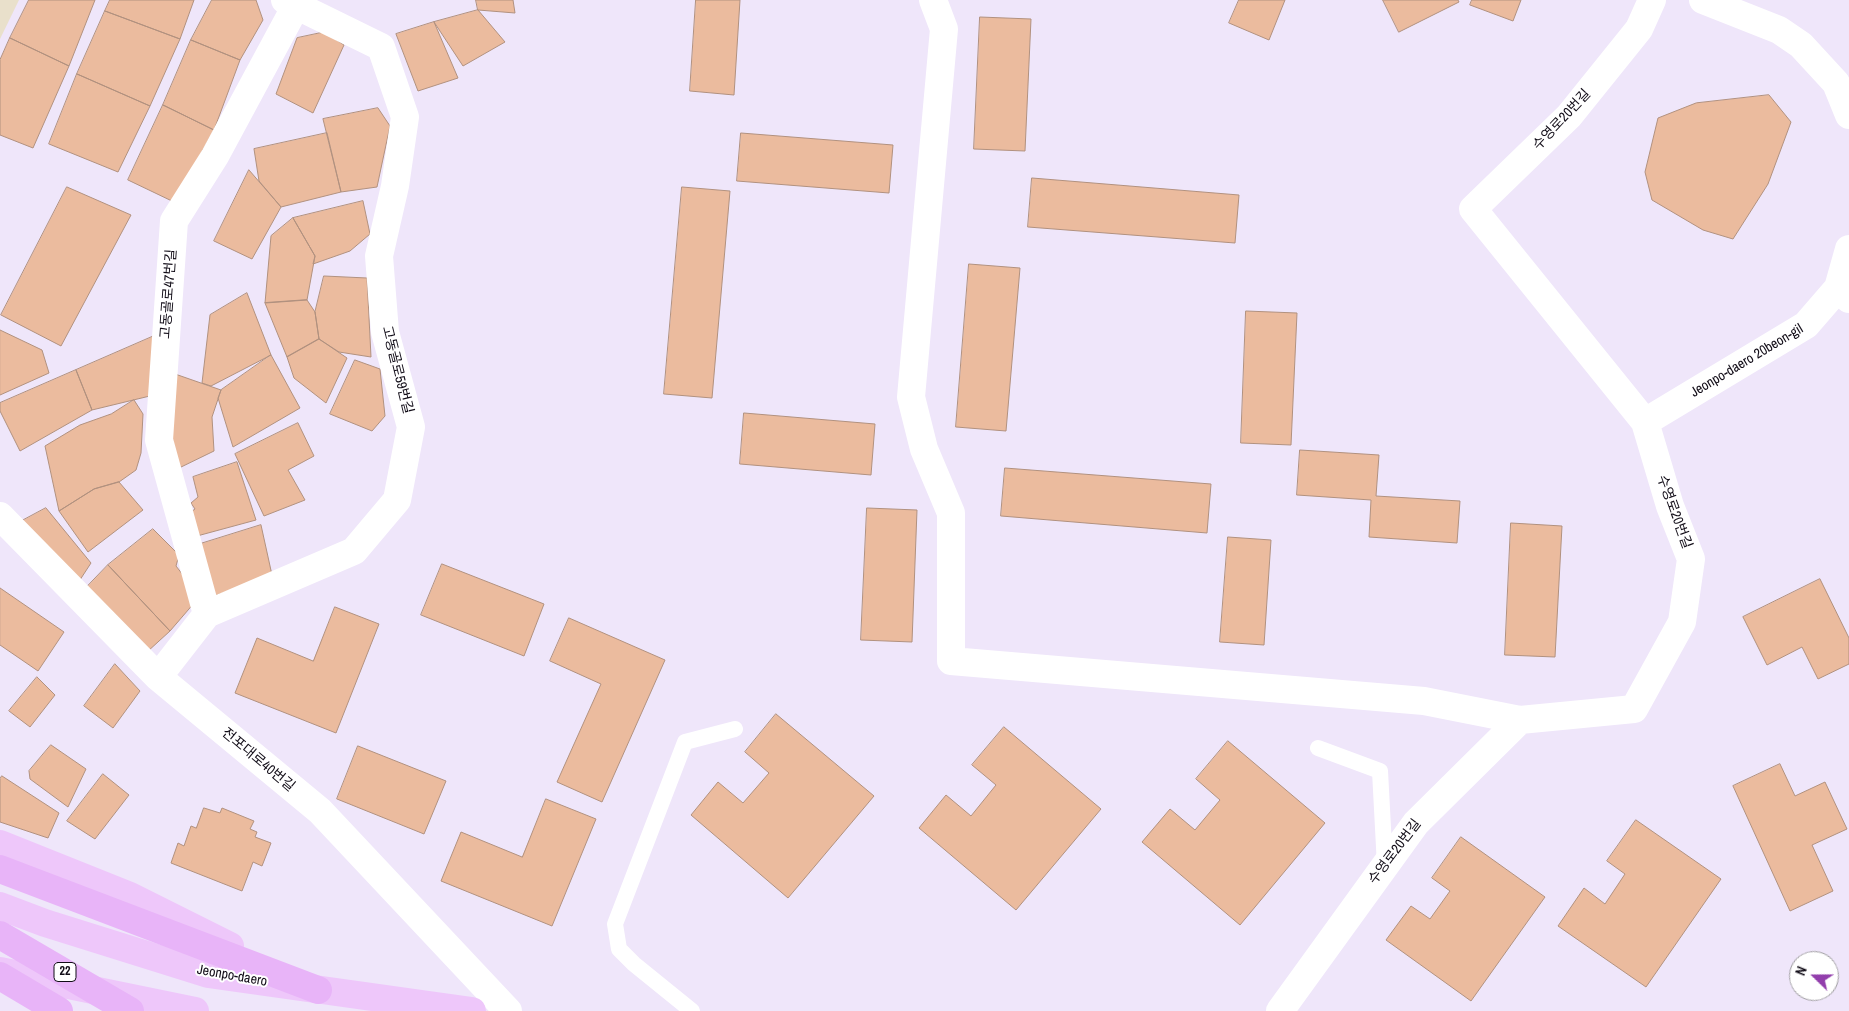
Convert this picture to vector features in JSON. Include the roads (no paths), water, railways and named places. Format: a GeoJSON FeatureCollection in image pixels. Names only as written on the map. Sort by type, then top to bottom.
{"type":"FeatureCollection","features":[{"type":"Feature","properties":{"kind":"highway"},"geometry":{"type":"LineString","coordinates":[[0,869],[318,990]]}},
{"type":"Feature","properties":{"kind":"highway","name":"22"},"geometry":{"type":"LineString","coordinates":[[0,935],[130,1011]]}},
{"type":"Feature","properties":{"kind":"highway"},"geometry":{"type":"LineString","coordinates":[[0,976],[59,1011]]}},
{"type":"Feature","properties":{"kind":"highway"},"geometry":{"type":"LineString","coordinates":[[0,998],[31,1011]]}},
{"type":"Feature","properties":{"kind":"main road"},"geometry":{"type":"LineString","coordinates":[[0,844],[130,896],[318,990]]}},
{"type":"Feature","properties":{"kind":"main road","name":"Jeonpo-daero"},"geometry":{"type":"LineString","coordinates":[[0,906],[45,923],[208,974],[472,1011]]}},
{"type":"Feature","properties":{"kind":"main road"},"geometry":{"type":"LineString","coordinates":[[0,971],[194,1011]]}},
{"type":"Feature","properties":{"kind":"street"},"geometry":{"type":"LineString","coordinates":[[933,0],[944,28],[911,397],[924,449],[951,513],[951,661],[1424,701],[1520,720]]}},
{"type":"Feature","properties":{"kind":"street","name":"수영로20번길"},"geometry":{"type":"LineString","coordinates":[[1280,1011],[1416,823],[1520,720],[1634,709],[1682,622],[1691,559],[1670,506],[1645,422],[1473,209],[1569,116],[1639,29],[1652,0]]}},
{"type":"Feature","properties":{"kind":"street"},"geometry":{"type":"LineString","coordinates":[[1703,0],[1779,30],[1801,46],[1836,82],[1849,115]]}},
{"type":"Feature","properties":{"kind":"street","name":"고동골로47번길"},"geometry":{"type":"LineString","coordinates":[[207,614],[159,440],[174,221],[214,156],[293,2]]}},
{"type":"Feature","properties":{"kind":"street","name":"고동골로59번길"},"geometry":{"type":"LineString","coordinates":[[158,677],[207,614],[354,551],[397,500],[411,427],[385,332],[379,256],[395,186],[405,117],[381,47],[293,2]]}},
{"type":"Feature","properties":{"kind":"street"},"geometry":{"type":"LineString","coordinates":[[1844,294],[1849,249]]}},
{"type":"Feature","properties":{"kind":"street","name":"Jeonpo-daero 20beon-gil"},"geometry":{"type":"LineString","coordinates":[[1645,422],[1806,325],[1844,294]]}},
{"type":"Feature","properties":{"kind":"street","name":"전포대로40번길"},"geometry":{"type":"LineString","coordinates":[[0,516],[158,677],[320,811],[508,1011]]}},
{"type":"Feature","properties":{"kind":"lane"},"geometry":{"type":"LineString","coordinates":[[692,1011],[634,964],[619,949],[615,924],[685,742],[735,729]]}},
{"type":"Feature","properties":{"kind":"lane"},"geometry":{"type":"LineString","coordinates":[[1318,748],[1380,771],[1384,866]]}}]}
